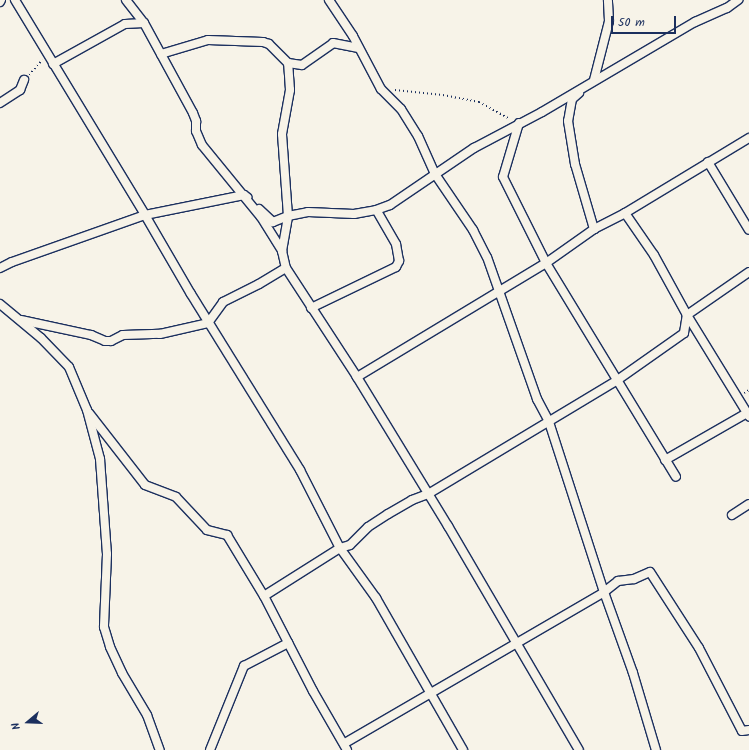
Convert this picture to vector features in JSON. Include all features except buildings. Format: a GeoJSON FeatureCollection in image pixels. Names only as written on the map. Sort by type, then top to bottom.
{"type":"FeatureCollection","features":[{"type":"Feature","properties":{"kind":"street"},"geometry":{"type":"LineString","coordinates":[[15,0],[145,215],[208,323],[300,470],[340,548],[376,598],[463,750]]}},
{"type":"Feature","properties":{"kind":"street"},"geometry":{"type":"LineString","coordinates":[[126,0],[144,23],[193,113],[198,138],[261,217],[282,251],[286,268],[357,377],[518,644],[579,750]]}},
{"type":"Feature","properties":{"kind":"street"},"geometry":{"type":"LineString","coordinates":[[329,0],[359,48],[381,89],[401,109],[418,136],[434,174],[472,230],[487,257],[500,290],[537,399],[549,422],[604,592],[633,673],[656,750]]}},
{"type":"Feature","properties":{"kind":"street"},"geometry":{"type":"LineString","coordinates":[[594,229],[575,164],[568,121],[572,99],[595,79],[609,21],[608,0]]}},
{"type":"Feature","properties":{"kind":"street"},"geometry":{"type":"LineString","coordinates":[[244,195],[273,222],[288,216],[308,212],[354,214],[376,210],[390,205],[434,174],[519,123],[542,112],[595,79],[695,22],[727,8],[738,0]]}},
{"type":"Feature","properties":{"kind":"street"},"geometry":{"type":"LineString","coordinates":[[53,64],[125,24],[144,23]]}},
{"type":"Feature","properties":{"kind":"street"},"geometry":{"type":"LineString","coordinates":[[161,54],[208,40],[263,42],[269,44],[288,63],[302,65],[333,43],[359,48]]}},
{"type":"Feature","properties":{"kind":"street"},"geometry":{"type":"LineString","coordinates":[[282,251],[288,216],[282,134],[290,90],[288,63]]}},
{"type":"Feature","properties":{"kind":"street"},"geometry":{"type":"LineString","coordinates":[[0,103],[20,90],[24,80]]}},
{"type":"Feature","properties":{"kind":"street"},"geometry":{"type":"LineString","coordinates":[[519,123],[503,177],[546,263],[616,381],[676,477]]}},
{"type":"Feature","properties":{"kind":"street"},"geometry":{"type":"LineString","coordinates":[[357,377],[546,263],[594,229],[625,213],[749,138]]}},
{"type":"Feature","properties":{"kind":"street"},"geometry":{"type":"LineString","coordinates":[[708,162],[749,230]]}},
{"type":"Feature","properties":{"kind":"street"},"geometry":{"type":"LineString","coordinates":[[0,268],[12,262],[145,215],[244,195]]}},
{"type":"Feature","properties":{"kind":"street"},"geometry":{"type":"LineString","coordinates":[[311,308],[396,268],[399,261],[396,244],[376,210]]}},
{"type":"Feature","properties":{"kind":"street"},"geometry":{"type":"LineString","coordinates":[[625,213],[654,255],[687,315],[748,414],[665,460]]}},
{"type":"Feature","properties":{"kind":"street"},"geometry":{"type":"LineString","coordinates":[[20,320],[111,341],[123,335],[160,334],[208,323],[223,302],[259,284],[286,268]]}},
{"type":"Feature","properties":{"kind":"street"},"geometry":{"type":"LineString","coordinates":[[264,596],[340,548],[350,545],[368,527],[388,514],[412,500],[428,494],[616,381],[684,333],[687,315],[749,272]]}},
{"type":"Feature","properties":{"kind":"street"},"geometry":{"type":"LineString","coordinates":[[0,304],[41,338],[69,367],[87,410],[100,459],[107,554],[104,627],[110,647],[122,673],[147,715],[160,750]]}},
{"type":"Feature","properties":{"kind":"street"},"geometry":{"type":"LineString","coordinates":[[87,410],[146,485],[176,497],[207,530],[227,534],[264,596],[313,691],[346,747],[429,693],[518,644],[604,592],[618,581],[634,579],[650,572],[699,648],[742,732],[749,730]]}},
{"type":"Feature","properties":{"kind":"street"},"geometry":{"type":"LineString","coordinates":[[732,515],[749,504]]}},
{"type":"Feature","properties":{"kind":"street"},"geometry":{"type":"LineString","coordinates":[[210,750],[244,666],[288,643]]}},
{"type":"Feature","properties":{"kind":"path"},"geometry":{"type":"LineString","coordinates":[[24,80],[48,54]]}},
{"type":"Feature","properties":{"kind":"path"},"geometry":{"type":"LineString","coordinates":[[381,89],[443,95],[479,102],[519,123]]}}]}
